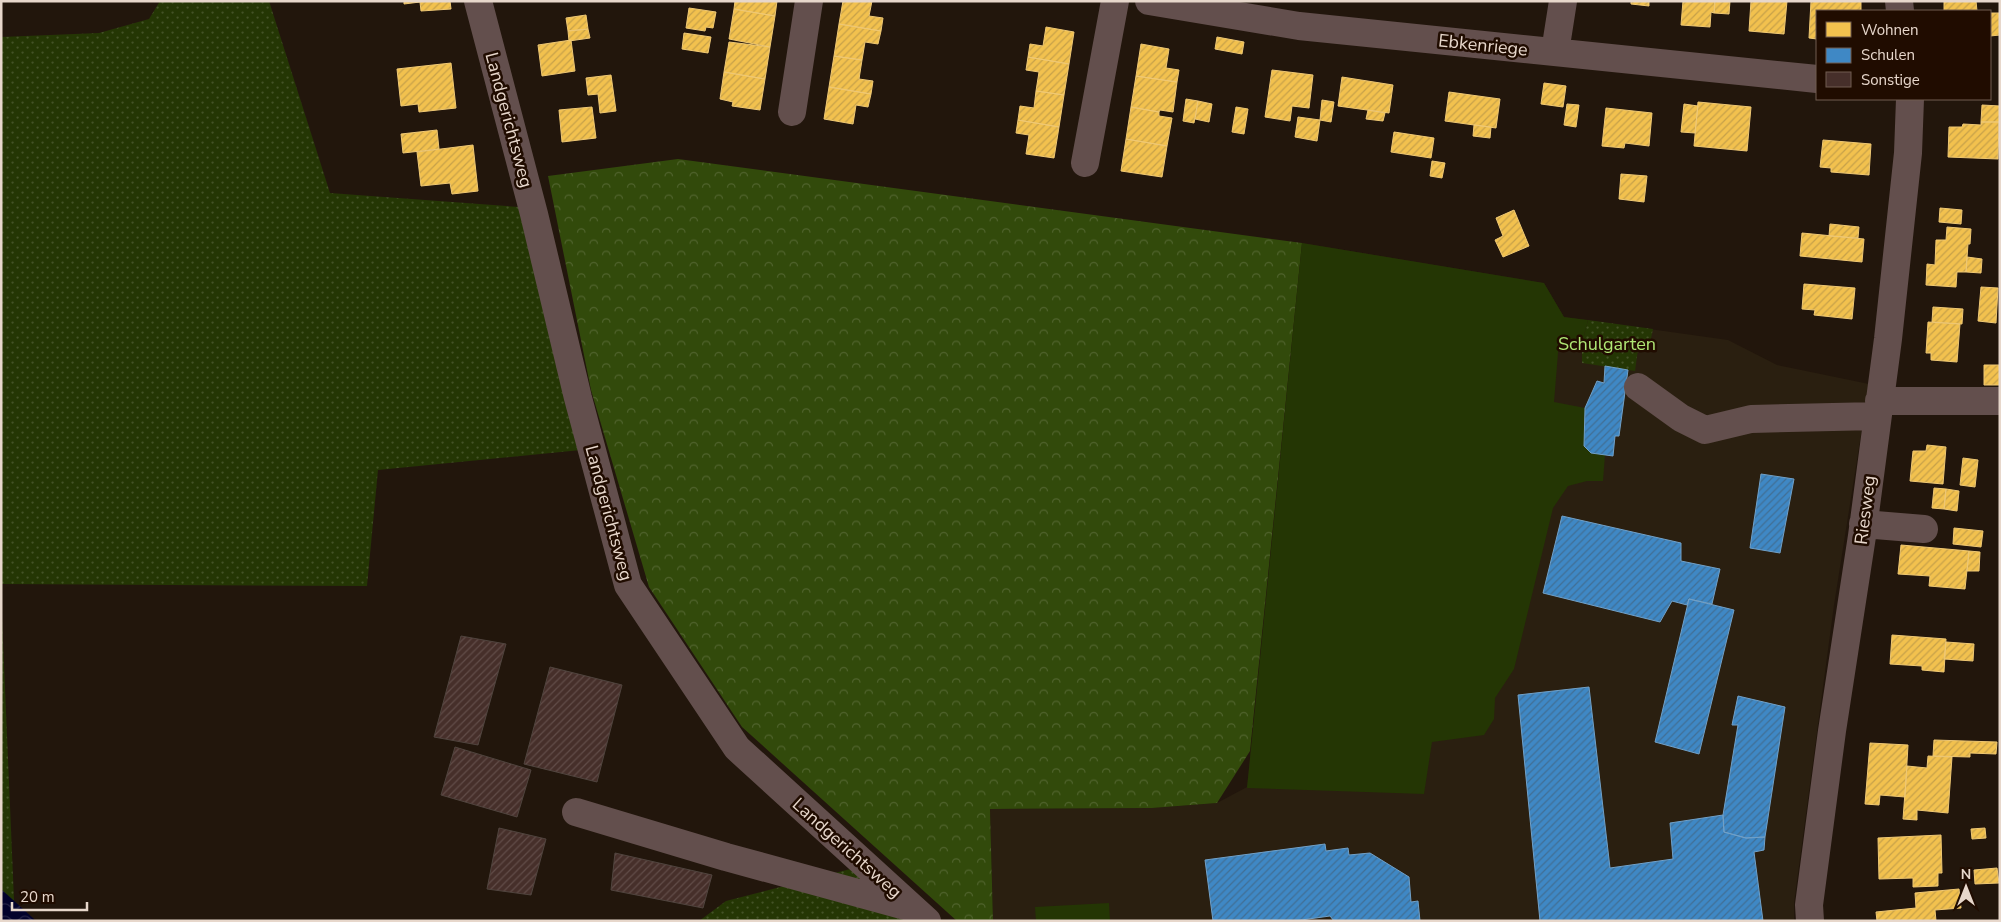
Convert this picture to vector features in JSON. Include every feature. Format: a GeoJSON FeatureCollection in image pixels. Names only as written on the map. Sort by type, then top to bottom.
{"type":"FeatureCollection","features":[{"type":"Feature","properties":{"kind":"street","name":"Landgerichtsweg"},"geometry":{"type":"LineString","coordinates":[[478,1],[530,198],[582,415],[628,585],[736,748],[920,914]]}},
{"type":"Feature","properties":{"kind":"street"},"geometry":{"type":"LineString","coordinates":[[792,112],[809,1]]}},
{"type":"Feature","properties":{"kind":"street"},"geometry":{"type":"LineString","coordinates":[[1085,163],[1115,1]]}},
{"type":"Feature","properties":{"kind":"street","name":"Ebkenriege"},"geometry":{"type":"LineString","coordinates":[[1149,1],[1299,26],[1816,79]]}},
{"type":"Feature","properties":{"kind":"street"},"geometry":{"type":"LineString","coordinates":[[1555,52],[1563,1]]}},
{"type":"Feature","properties":{"kind":"street","name":"Riesweg"},"geometry":{"type":"LineString","coordinates":[[1810,921],[1809,905],[1831,741],[1864,524],[1888,339],[1908,153],[1910,100]]}},
{"type":"Feature","properties":{"kind":"street"},"geometry":{"type":"LineString","coordinates":[[1638,387],[1681,418],[1705,430],[1751,419],[1878,408],[2000,401]]}},
{"type":"Feature","properties":{"kind":"street"},"geometry":{"type":"LineString","coordinates":[[1864,524],[1924,528]]}},
{"type":"Feature","properties":{"kind":"street"},"geometry":{"type":"LineString","coordinates":[[576,812],[920,914]]}},
{"type":"Feature","properties":{"kind":"shaded area"},"geometry":{"type":"Polygon","coordinates":[[[1302,243],[1544,283],[1564,317],[1728,340],[1777,365],[1869,384],[1834,605],[1794,903],[1794,921],[993,921],[990,809],[1152,808],[1217,803],[1247,787],[1302,243]]]}},
{"type":"Feature","properties":{"kind":"green space"},"geometry":{"type":"Polygon","coordinates":[[[160,1],[269,1],[330,193],[519,207],[591,449],[378,470],[367,586],[1,584],[1,37],[99,33],[149,19],[160,1]]]}},
{"type":"Feature","properties":{"kind":"green space"},"geometry":{"type":"Polygon","coordinates":[[[678,159],[1302,243],[1250,751],[1217,803],[1152,808],[990,809],[993,921],[957,921],[742,727],[649,587],[591,390],[548,176],[678,159]]]}},
{"type":"Feature","properties":{"kind":"green space"},"geometry":{"type":"Polygon","coordinates":[[[1302,243],[1544,283],[1564,317],[1588,320],[1582,343],[1559,341],[1554,402],[1585,408],[1584,446],[1591,453],[1605,455],[1603,481],[1587,481],[1568,486],[1553,508],[1514,669],[1495,698],[1494,719],[1484,735],[1432,742],[1424,794],[1247,788],[1302,243]]]}},
{"type":"Feature","properties":{"kind":"green space","name":"Schulgarten"},"geometry":{"type":"Polygon","coordinates":[[[1588,320],[1653,329],[1650,343],[1639,342],[1635,371],[1582,363],[1582,343],[1588,320]]]}},
{"type":"Feature","properties":{"kind":"green space"},"geometry":{"type":"Polygon","coordinates":[[[1,594],[14,900],[1,902],[1,594]]]}},
{"type":"Feature","properties":{"kind":"green space"},"geometry":{"type":"Polygon","coordinates":[[[866,865],[927,921],[699,921],[726,901],[866,865]]]}},
{"type":"Feature","properties":{"kind":"green space"},"geometry":{"type":"Polygon","coordinates":[[[1109,903],[1110,921],[1036,921],[1035,907],[1109,903]]]}},
{"type":"Feature","properties":{"kind":"water"},"geometry":{"type":"Polygon","coordinates":[[[1,889],[34,919],[35,921],[1,921],[1,889]]]}},
{"type":"Feature","properties":{"kind":"building: Wohnen"},"geometry":{"type":"Polygon","coordinates":[[[404,1],[450,1],[451,9],[421,11],[420,2],[404,4],[404,1]]]}},
{"type":"Feature","properties":{"kind":"building: Wohnen"},"geometry":{"type":"Polygon","coordinates":[[[735,1],[777,1],[775,16],[734,9],[735,1]]]}},
{"type":"Feature","properties":{"kind":"building: Wohnen"},"geometry":{"type":"Polygon","coordinates":[[[843,1],[872,1],[869,16],[883,18],[881,31],[839,24],[843,1]]]}},
{"type":"Feature","properties":{"kind":"building: Wohnen"},"geometry":{"type":"Polygon","coordinates":[[[1631,1],[1649,1],[1649,6],[1631,4],[1631,1]]]}},
{"type":"Feature","properties":{"kind":"building: Wohnen"},"geometry":{"type":"Polygon","coordinates":[[[1683,1],[1715,1],[1714,13],[1711,12],[1710,27],[1681,25],[1683,1]]]}},
{"type":"Feature","properties":{"kind":"building: Wohnen"},"geometry":{"type":"Polygon","coordinates":[[[1715,1],[1730,1],[1729,14],[1714,13],[1715,1]]]}},
{"type":"Feature","properties":{"kind":"building: Wohnen"},"geometry":{"type":"Polygon","coordinates":[[[1751,1],[1787,1],[1784,34],[1749,31],[1751,1]]]}},
{"type":"Feature","properties":{"kind":"building: Wohnen"},"geometry":{"type":"Polygon","coordinates":[[[1811,1],[1861,1],[1861,10],[1816,10],[1816,39],[1809,38],[1811,1]]]}},
{"type":"Feature","properties":{"kind":"building: Wohnen"},"geometry":{"type":"Polygon","coordinates":[[[1944,1],[1976,1],[1977,10],[1944,10],[1944,1]]]}},
{"type":"Feature","properties":{"kind":"building: Wohnen"},"geometry":{"type":"Polygon","coordinates":[[[689,8],[716,12],[713,28],[706,27],[705,31],[686,28],[689,8]]]}},
{"type":"Feature","properties":{"kind":"building: Wohnen"},"geometry":{"type":"Polygon","coordinates":[[[734,9],[775,16],[770,47],[729,39],[734,9]]]}},
{"type":"Feature","properties":{"kind":"building: Wohnen"},"geometry":{"type":"Polygon","coordinates":[[[1991,13],[2000,13],[2000,35],[1991,36],[1991,13]]]}},
{"type":"Feature","properties":{"kind":"building: Wohnen"},"geometry":{"type":"Polygon","coordinates":[[[586,15],[588,29],[568,31],[566,18],[586,15]]]}},
{"type":"Feature","properties":{"kind":"building: Wohnen"},"geometry":{"type":"Polygon","coordinates":[[[839,24],[881,31],[878,44],[865,42],[862,60],[834,56],[839,24]]]}},
{"type":"Feature","properties":{"kind":"building: Wohnen"},"geometry":{"type":"Polygon","coordinates":[[[1046,27],[1074,32],[1069,64],[1028,57],[1030,44],[1043,46],[1046,27]]]}},
{"type":"Feature","properties":{"kind":"building: Wohnen"},"geometry":{"type":"Polygon","coordinates":[[[588,29],[590,38],[569,41],[568,31],[588,29]]]}},
{"type":"Feature","properties":{"kind":"building: Wohnen"},"geometry":{"type":"Polygon","coordinates":[[[684,33],[711,37],[708,53],[682,49],[684,33]]]}},
{"type":"Feature","properties":{"kind":"building: Wohnen"},"geometry":{"type":"Polygon","coordinates":[[[1217,37],[1244,42],[1242,54],[1215,49],[1217,37]]]}},
{"type":"Feature","properties":{"kind":"building: Wohnen"},"geometry":{"type":"Polygon","coordinates":[[[571,40],[575,71],[542,76],[538,45],[571,40]]]}},
{"type":"Feature","properties":{"kind":"building: Wohnen"},"geometry":{"type":"Polygon","coordinates":[[[729,42],[770,47],[765,79],[724,72],[729,42]]]}},
{"type":"Feature","properties":{"kind":"building: Wohnen"},"geometry":{"type":"Polygon","coordinates":[[[1141,44],[1169,49],[1166,68],[1179,70],[1177,82],[1136,76],[1141,44]]]}},
{"type":"Feature","properties":{"kind":"building: Wohnen"},"geometry":{"type":"Polygon","coordinates":[[[834,56],[862,60],[859,79],[873,81],[871,94],[829,87],[834,56]]]}},
{"type":"Feature","properties":{"kind":"building: Wohnen"},"geometry":{"type":"Polygon","coordinates":[[[1028,57],[1069,64],[1064,95],[1036,91],[1039,72],[1026,70],[1028,57]]]}},
{"type":"Feature","properties":{"kind":"building: Wohnen"},"geometry":{"type":"Polygon","coordinates":[[[451,63],[456,108],[419,112],[418,104],[401,106],[397,69],[451,63]]]}},
{"type":"Feature","properties":{"kind":"building: Wohnen"},"geometry":{"type":"Polygon","coordinates":[[[1272,70],[1313,75],[1309,108],[1292,106],[1290,121],[1265,117],[1272,70]]]}},
{"type":"Feature","properties":{"kind":"building: Wohnen"},"geometry":{"type":"Polygon","coordinates":[[[724,72],[765,79],[760,110],[732,106],[733,102],[720,99],[724,72]]]}},
{"type":"Feature","properties":{"kind":"building: Wohnen"},"geometry":{"type":"Polygon","coordinates":[[[611,75],[616,111],[600,113],[598,94],[588,95],[586,78],[611,75]]]}},
{"type":"Feature","properties":{"kind":"building: Wohnen"},"geometry":{"type":"Polygon","coordinates":[[[1136,76],[1177,82],[1173,112],[1160,110],[1159,112],[1131,107],[1136,76]]]}},
{"type":"Feature","properties":{"kind":"building: Wohnen"},"geometry":{"type":"Polygon","coordinates":[[[1342,77],[1393,85],[1389,113],[1338,106],[1342,77]]]}},
{"type":"Feature","properties":{"kind":"building: Wohnen"},"geometry":{"type":"Polygon","coordinates":[[[1544,83],[1566,86],[1563,107],[1541,104],[1544,83]]]}},
{"type":"Feature","properties":{"kind":"building: Wohnen"},"geometry":{"type":"Polygon","coordinates":[[[829,87],[871,94],[868,107],[856,105],[853,124],[824,119],[829,87]]]}},
{"type":"Feature","properties":{"kind":"building: Wohnen"},"geometry":{"type":"Polygon","coordinates":[[[1036,91],[1064,95],[1059,127],[1018,120],[1020,106],[1034,108],[1036,91]]]}},
{"type":"Feature","properties":{"kind":"building: Wohnen"},"geometry":{"type":"Polygon","coordinates":[[[1449,92],[1500,99],[1496,128],[1445,121],[1449,92]]]}},
{"type":"Feature","properties":{"kind":"building: Wohnen"},"geometry":{"type":"Polygon","coordinates":[[[1186,99],[1198,101],[1194,123],[1183,121],[1186,99]]]}},
{"type":"Feature","properties":{"kind":"building: Wohnen"},"geometry":{"type":"Polygon","coordinates":[[[1322,100],[1334,102],[1331,122],[1320,120],[1322,100]]]}},
{"type":"Feature","properties":{"kind":"building: Wohnen"},"geometry":{"type":"Polygon","coordinates":[[[1198,101],[1212,104],[1209,122],[1195,119],[1198,101]]]}},
{"type":"Feature","properties":{"kind":"building: Wohnen"},"geometry":{"type":"Polygon","coordinates":[[[1698,102],[1751,107],[1747,151],[1694,146],[1698,102]]]}},
{"type":"Feature","properties":{"kind":"building: Wohnen"},"geometry":{"type":"Polygon","coordinates":[[[1567,104],[1579,105],[1576,127],[1564,125],[1567,104]]]}},
{"type":"Feature","properties":{"kind":"building: Wohnen"},"geometry":{"type":"Polygon","coordinates":[[[1684,104],[1698,106],[1695,133],[1681,132],[1684,104]]]}},
{"type":"Feature","properties":{"kind":"building: Wohnen"},"geometry":{"type":"Polygon","coordinates":[[[1982,105],[2000,106],[2000,122],[1981,122],[1982,105]]]}},
{"type":"Feature","properties":{"kind":"building: Wohnen"},"geometry":{"type":"Polygon","coordinates":[[[592,107],[596,138],[562,142],[559,110],[592,107]]]}},
{"type":"Feature","properties":{"kind":"building: Wohnen"},"geometry":{"type":"Polygon","coordinates":[[[1131,107],[1159,112],[1159,116],[1172,118],[1167,146],[1126,139],[1131,107]]]}},
{"type":"Feature","properties":{"kind":"building: Wohnen"},"geometry":{"type":"Polygon","coordinates":[[[1236,107],[1248,109],[1244,134],[1232,132],[1236,107]]]}},
{"type":"Feature","properties":{"kind":"building: Wohnen"},"geometry":{"type":"Polygon","coordinates":[[[1606,108],[1652,113],[1649,146],[1625,143],[1624,148],[1602,146],[1606,108]]]}},
{"type":"Feature","properties":{"kind":"building: Wohnen"},"geometry":{"type":"Polygon","coordinates":[[[1368,110],[1385,113],[1383,121],[1366,119],[1368,110]]]}},
{"type":"Feature","properties":{"kind":"building: Wohnen"},"geometry":{"type":"Polygon","coordinates":[[[1298,117],[1320,120],[1317,141],[1295,137],[1298,117]]]}},
{"type":"Feature","properties":{"kind":"building: Wohnen"},"geometry":{"type":"Polygon","coordinates":[[[1018,120],[1059,127],[1054,158],[1026,154],[1029,135],[1016,133],[1018,120]]]}},
{"type":"Feature","properties":{"kind":"building: Wohnen"},"geometry":{"type":"Polygon","coordinates":[[[1981,122],[1999,122],[1998,159],[1948,157],[1949,127],[1962,127],[1963,124],[1981,125],[1981,122]]]}},
{"type":"Feature","properties":{"kind":"building: Wohnen"},"geometry":{"type":"Polygon","coordinates":[[[1474,125],[1491,127],[1490,138],[1473,136],[1474,125]]]}},
{"type":"Feature","properties":{"kind":"building: Wohnen"},"geometry":{"type":"Polygon","coordinates":[[[437,130],[439,149],[403,153],[401,134],[437,130]]]}},
{"type":"Feature","properties":{"kind":"building: Wohnen"},"geometry":{"type":"Polygon","coordinates":[[[1394,132],[1434,138],[1431,158],[1391,152],[1394,132]]]}},
{"type":"Feature","properties":{"kind":"building: Wohnen"},"geometry":{"type":"Polygon","coordinates":[[[1126,139],[1167,146],[1162,177],[1121,171],[1126,139]]]}},
{"type":"Feature","properties":{"kind":"building: Wohnen"},"geometry":{"type":"Polygon","coordinates":[[[1823,140],[1871,144],[1869,175],[1831,172],[1831,168],[1820,167],[1823,140]]]}},
{"type":"Feature","properties":{"kind":"building: Wohnen"},"geometry":{"type":"Polygon","coordinates":[[[473,145],[478,191],[452,194],[450,183],[421,186],[417,152],[473,145]]]}},
{"type":"Feature","properties":{"kind":"building: Wohnen"},"geometry":{"type":"Polygon","coordinates":[[[1432,161],[1445,163],[1442,178],[1430,176],[1432,161]]]}},
{"type":"Feature","properties":{"kind":"building: Wohnen"},"geometry":{"type":"Polygon","coordinates":[[[1621,174],[1647,176],[1644,202],[1619,199],[1621,174]]]}},
{"type":"Feature","properties":{"kind":"building: Wohnen"},"geometry":{"type":"Polygon","coordinates":[[[1940,208],[1962,210],[1961,224],[1939,222],[1940,208]]]}},
{"type":"Feature","properties":{"kind":"building: Wohnen"},"geometry":{"type":"Polygon","coordinates":[[[1514,210],[1529,246],[1503,257],[1495,240],[1503,236],[1496,218],[1514,210]]]}},
{"type":"Feature","properties":{"kind":"building: Wohnen"},"geometry":{"type":"Polygon","coordinates":[[[1830,224],[1859,227],[1858,238],[1829,236],[1830,224]]]}},
{"type":"Feature","properties":{"kind":"building: Wohnen"},"geometry":{"type":"Polygon","coordinates":[[[1947,227],[1971,229],[1966,272],[1957,272],[1956,287],[1926,285],[1927,264],[1935,265],[1936,240],[1946,240],[1947,227]]]}},
{"type":"Feature","properties":{"kind":"building: Wohnen"},"geometry":{"type":"Polygon","coordinates":[[[1802,233],[1864,239],[1862,262],[1800,256],[1802,233]]]}},
{"type":"Feature","properties":{"kind":"building: Wohnen"},"geometry":{"type":"Polygon","coordinates":[[[1967,257],[1982,259],[1981,273],[1966,272],[1967,257]]]}},
{"type":"Feature","properties":{"kind":"building: Wohnen"},"geometry":{"type":"Polygon","coordinates":[[[1804,284],[1855,288],[1852,319],[1814,315],[1815,310],[1802,309],[1804,284]]]}},
{"type":"Feature","properties":{"kind":"building: Wohnen"},"geometry":{"type":"Polygon","coordinates":[[[1981,287],[1998,288],[1996,323],[1978,321],[1981,287]]]}},
{"type":"Feature","properties":{"kind":"building: Wohnen"},"geometry":{"type":"Polygon","coordinates":[[[1933,307],[1963,309],[1962,324],[1932,322],[1933,307]]]}},
{"type":"Feature","properties":{"kind":"building: Wohnen"},"geometry":{"type":"Polygon","coordinates":[[[1928,322],[1960,324],[1957,362],[1931,360],[1931,353],[1926,353],[1928,322]]]}},
{"type":"Feature","properties":{"kind":"building: Wohnen"},"geometry":{"type":"Polygon","coordinates":[[[1984,365],[2000,365],[2000,385],[1984,385],[1984,365]]]}},
{"type":"Feature","properties":{"kind":"building: Wohnen"},"geometry":{"type":"Polygon","coordinates":[[[1927,445],[1946,447],[1943,484],[1910,481],[1913,451],[1926,451],[1927,445]]]}},
{"type":"Feature","properties":{"kind":"building: Wohnen"},"geometry":{"type":"Polygon","coordinates":[[[1963,458],[1978,460],[1975,487],[1960,485],[1963,458]]]}},
{"type":"Feature","properties":{"kind":"building: Wohnen"},"geometry":{"type":"Polygon","coordinates":[[[1934,488],[1946,489],[1944,509],[1932,508],[1934,488]]]}},
{"type":"Feature","properties":{"kind":"building: Wohnen"},"geometry":{"type":"Polygon","coordinates":[[[1946,489],[1959,491],[1957,511],[1944,509],[1946,489]]]}},
{"type":"Feature","properties":{"kind":"building: Wohnen"},"geometry":{"type":"Polygon","coordinates":[[[1954,528],[1983,531],[1981,547],[1953,544],[1954,528]]]}},
{"type":"Feature","properties":{"kind":"building: Wohnen"},"geometry":{"type":"Polygon","coordinates":[[[1901,545],[1969,551],[1965,589],[1929,586],[1930,576],[1898,574],[1901,545]]]}},
{"type":"Feature","properties":{"kind":"building: Wohnen"},"geometry":{"type":"Polygon","coordinates":[[[1969,551],[1980,552],[1979,571],[1967,571],[1969,551]]]}},
{"type":"Feature","properties":{"kind":"building: Wohnen"},"geometry":{"type":"Polygon","coordinates":[[[1892,635],[1946,639],[1944,672],[1922,670],[1922,666],[1890,664],[1892,635]]]}},
{"type":"Feature","properties":{"kind":"building: Wohnen"},"geometry":{"type":"Polygon","coordinates":[[[1946,642],[1974,644],[1973,661],[1944,659],[1946,642]]]}},
{"type":"Feature","properties":{"kind":"building: Wohnen"},"geometry":{"type":"Polygon","coordinates":[[[1934,740],[1997,742],[1996,754],[1970,753],[1970,757],[1933,756],[1934,740]]]}},
{"type":"Feature","properties":{"kind":"building: Wohnen"},"geometry":{"type":"Polygon","coordinates":[[[1870,743],[1908,745],[1905,797],[1880,795],[1879,805],[1865,804],[1870,743]]]}},
{"type":"Feature","properties":{"kind":"building: Wohnen"},"geometry":{"type":"Polygon","coordinates":[[[1928,756],[1952,757],[1948,813],[1917,810],[1917,820],[1903,819],[1907,766],[1927,768],[1928,756]]]}},
{"type":"Feature","properties":{"kind":"building: Wohnen"},"geometry":{"type":"Polygon","coordinates":[[[1985,828],[1986,838],[1972,839],[1971,829],[1985,828]]]}},
{"type":"Feature","properties":{"kind":"building: Wohnen"},"geometry":{"type":"Polygon","coordinates":[[[1941,835],[1942,873],[1938,873],[1938,886],[1913,887],[1913,878],[1879,879],[1878,838],[1941,835]]]}},
{"type":"Feature","properties":{"kind":"building: Wohnen"},"geometry":{"type":"Polygon","coordinates":[[[1997,868],[1999,883],[1975,884],[1974,870],[1997,868]]]}},
{"type":"Feature","properties":{"kind":"building: Wohnen"},"geometry":{"type":"Polygon","coordinates":[[[1959,889],[1961,908],[1935,910],[1936,921],[1877,921],[1876,912],[1916,908],[1915,893],[1959,889]]]}},
{"type":"Feature","properties":{"kind":"building: Schulen"},"geometry":{"type":"Polygon","coordinates":[[[1605,366],[1628,370],[1619,436],[1615,436],[1613,456],[1591,453],[1584,446],[1585,408],[1597,381],[1604,383],[1605,366]]]}},
{"type":"Feature","properties":{"kind":"building: Schulen"},"geometry":{"type":"Polygon","coordinates":[[[1761,474],[1794,479],[1780,553],[1750,548],[1761,474]]]}},
{"type":"Feature","properties":{"kind":"building: Schulen"},"geometry":{"type":"Polygon","coordinates":[[[1562,516],[1681,543],[1681,561],[1720,569],[1712,604],[1689,599],[1687,605],[1672,601],[1660,622],[1543,593],[1562,516]]]}},
{"type":"Feature","properties":{"kind":"building: Schulen"},"geometry":{"type":"Polygon","coordinates":[[[1689,599],[1734,610],[1699,754],[1655,742],[1689,599]]]}},
{"type":"Feature","properties":{"kind":"building: Schulen"},"geometry":{"type":"Polygon","coordinates":[[[1589,687],[1610,868],[1673,859],[1670,823],[1723,815],[1724,832],[1746,838],[1765,837],[1764,850],[1754,852],[1763,921],[1540,921],[1518,695],[1589,687]]]}},
{"type":"Feature","properties":{"kind":"building: Schulen"},"geometry":{"type":"Polygon","coordinates":[[[1738,696],[1785,707],[1765,837],[1746,838],[1724,832],[1723,815],[1738,725],[1732,725],[1738,696]]]}},
{"type":"Feature","properties":{"kind":"building: Schulen"},"geometry":{"type":"Polygon","coordinates":[[[1325,844],[1326,851],[1348,848],[1349,855],[1370,853],[1409,877],[1411,902],[1418,901],[1420,921],[1334,921],[1330,916],[1294,921],[1213,921],[1205,860],[1325,844]]]}},
{"type":"Feature","properties":{"kind":"building: Sonstige"},"geometry":{"type":"Polygon","coordinates":[[[461,636],[506,644],[478,745],[434,737],[461,636]]]}},
{"type":"Feature","properties":{"kind":"building: Sonstige"},"geometry":{"type":"Polygon","coordinates":[[[550,667],[622,685],[597,782],[524,764],[550,667]]]}},
{"type":"Feature","properties":{"kind":"building: Sonstige"},"geometry":{"type":"Polygon","coordinates":[[[455,747],[531,770],[517,817],[441,795],[455,747]]]}},
{"type":"Feature","properties":{"kind":"building: Sonstige"},"geometry":{"type":"Polygon","coordinates":[[[499,828],[546,839],[531,895],[487,889],[499,828]]]}},
{"type":"Feature","properties":{"kind":"building: Sonstige"},"geometry":{"type":"Polygon","coordinates":[[[615,853],[712,875],[703,908],[611,890],[615,853]]]}}]}
